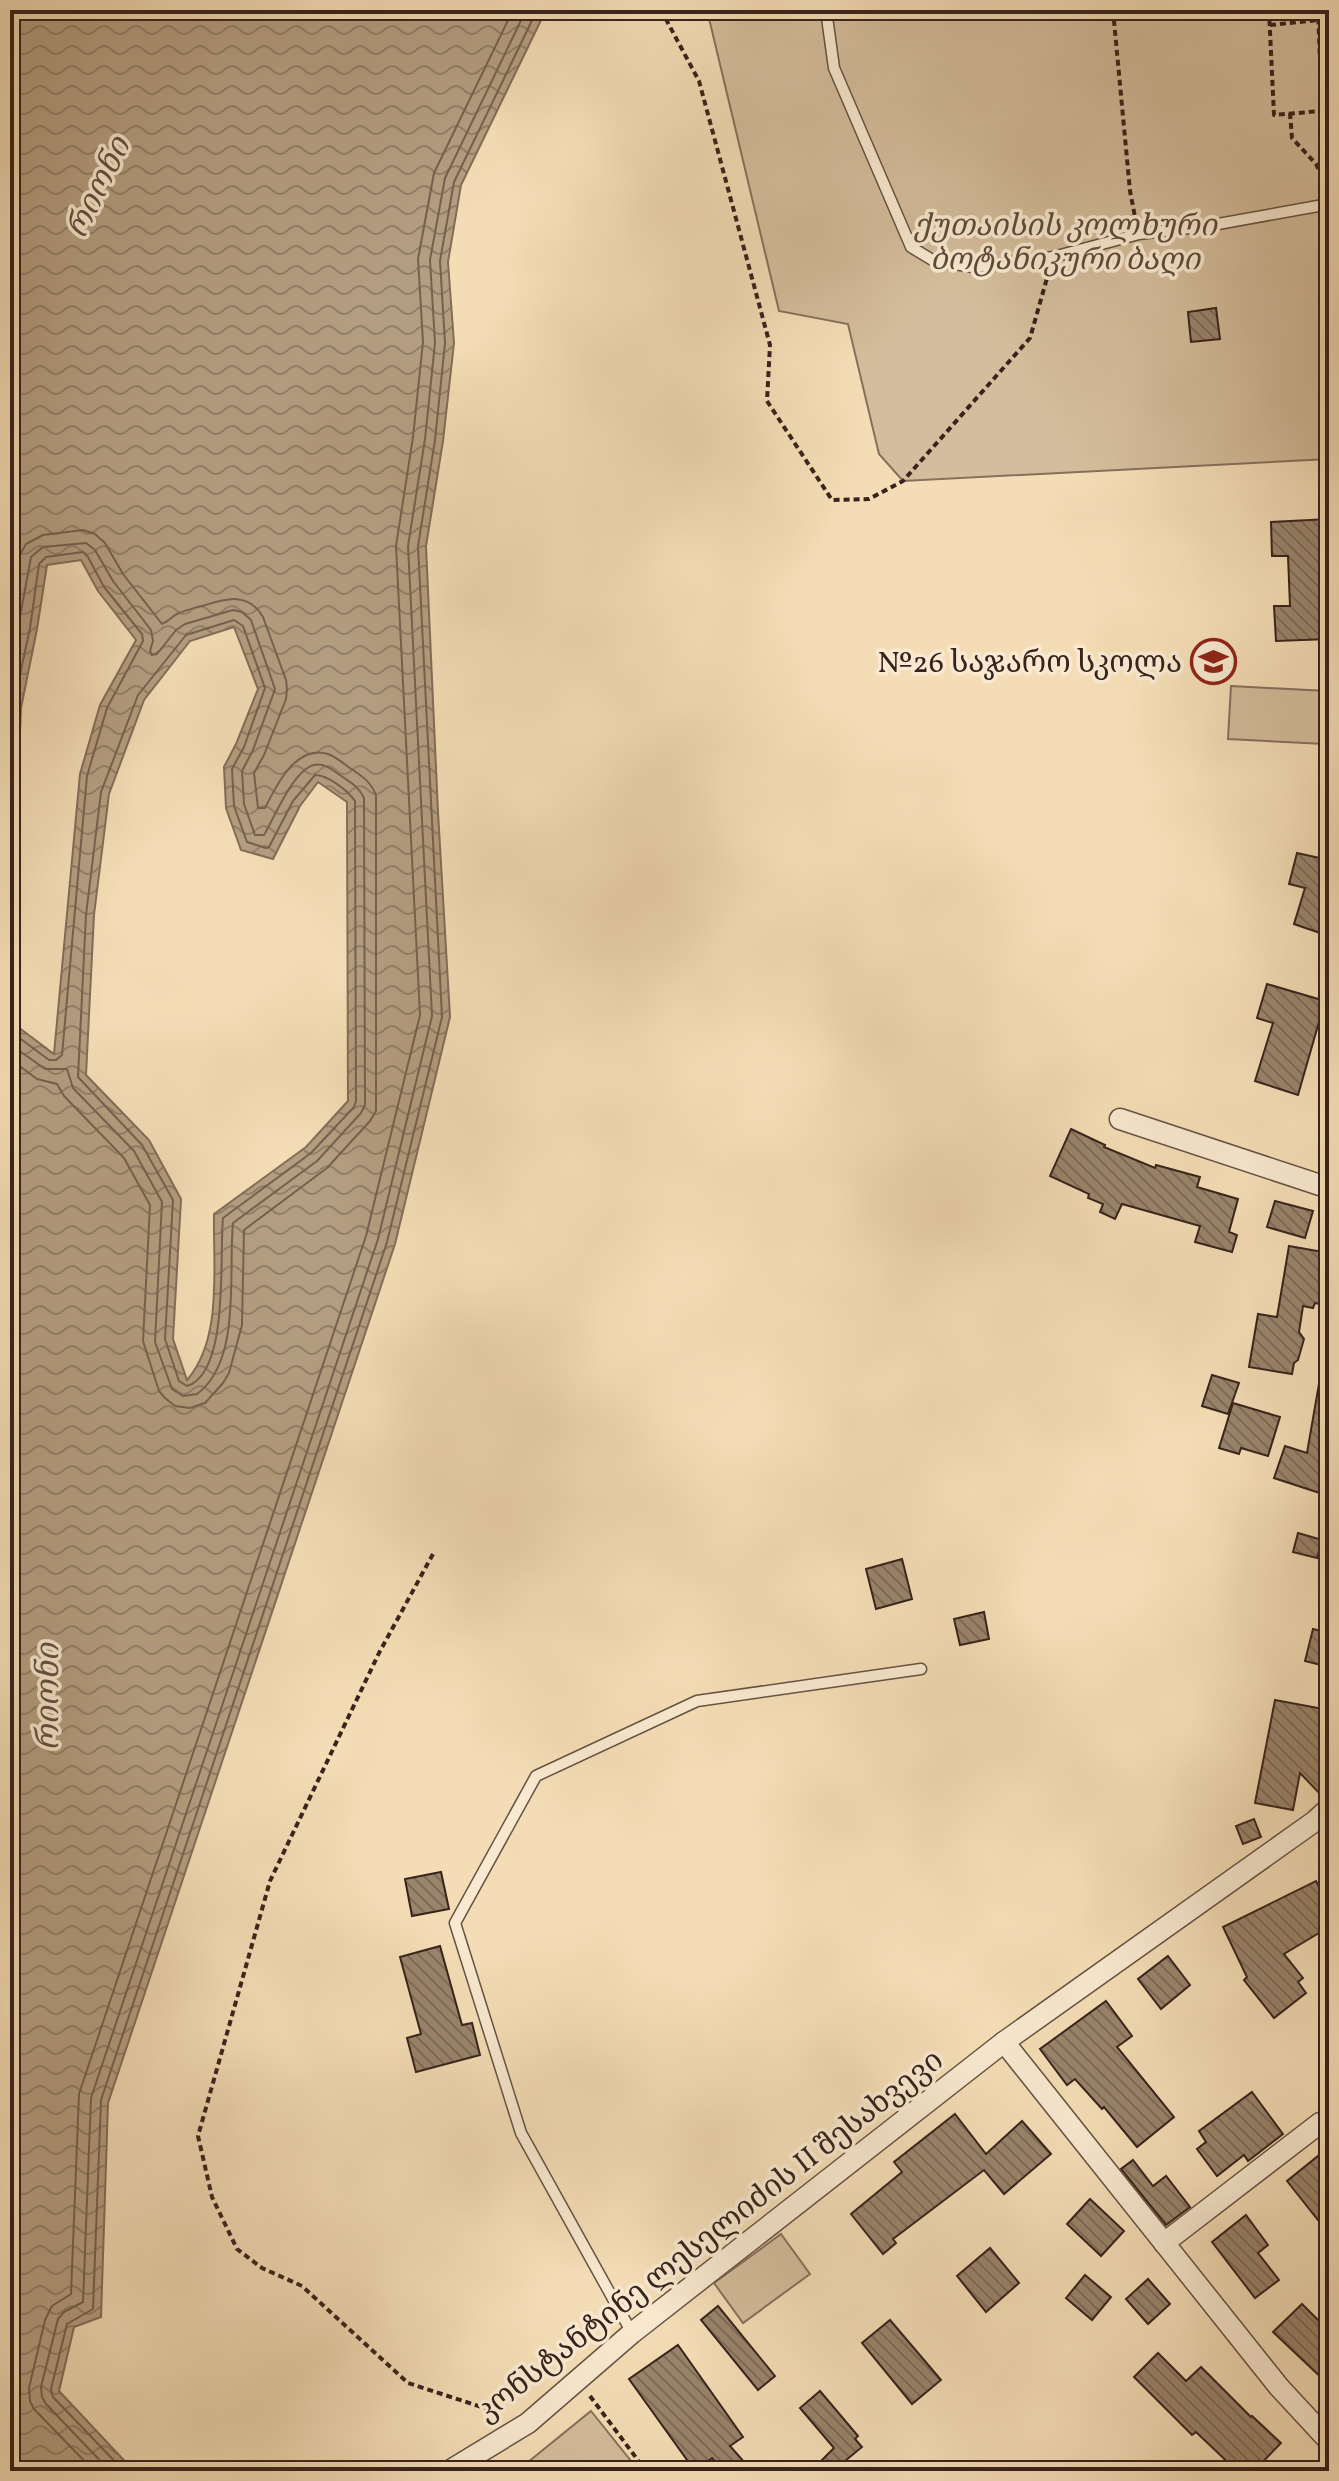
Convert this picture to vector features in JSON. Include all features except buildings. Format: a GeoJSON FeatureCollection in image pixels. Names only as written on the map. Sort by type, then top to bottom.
{"type":"FeatureCollection","features":[{"type":"Feature","properties":{"kind":"street"},"geometry":{"type":"LineString","coordinates":[[1120,1119],[1329,1188]]}},
{"type":"Feature","properties":{"kind":"street","name":"კონსტანტინე ლესელიძის II შესახვევი"},"geometry":{"type":"LineString","coordinates":[[449,2471],[528,2423],[632,2333],[1004,2042],[1329,1808]]}},
{"type":"Feature","properties":{"kind":"street"},"geometry":{"type":"LineString","coordinates":[[1004,2042],[1279,2387],[1327,2435]]}},
{"type":"Feature","properties":{"kind":"street"},"geometry":{"type":"LineString","coordinates":[[1164,2243],[1320,2123],[1329,2134]]}},
{"type":"Feature","properties":{"kind":"lane"},"geometry":{"type":"LineString","coordinates":[[826,10],[834,68],[911,247],[934,261],[974,267],[1053,257],[1139,234],[1207,226],[1325,204]]}},
{"type":"Feature","properties":{"kind":"lane"},"geometry":{"type":"LineString","coordinates":[[632,2333],[521,2133],[455,1923],[536,1776],[697,1701],[921,1669]]}},
{"type":"Feature","properties":{"kind":"path"},"geometry":{"type":"LineString","coordinates":[[661,10],[699,81],[770,345],[767,401],[832,500],[869,499],[903,481],[1030,338],[1053,257]]}},
{"type":"Feature","properties":{"kind":"path"},"geometry":{"type":"LineString","coordinates":[[1113,10],[1130,191],[1139,234]]}},
{"type":"Feature","properties":{"kind":"path"},"geometry":{"type":"LineString","coordinates":[[1269,10],[1274,115],[1322,111],[1318,10]]}},
{"type":"Feature","properties":{"kind":"path"},"geometry":{"type":"LineString","coordinates":[[1270,25],[1319,20]]}},
{"type":"Feature","properties":{"kind":"path"},"geometry":{"type":"LineString","coordinates":[[1290,113],[1292,138],[1316,164],[1321,174],[1325,204]]}},
{"type":"Feature","properties":{"kind":"path"},"geometry":{"type":"LineString","coordinates":[[433,1554],[379,1653],[270,1881],[198,2136],[212,2197],[237,2249],[262,2268],[302,2286],[408,2383],[528,2423]]}},
{"type":"Feature","properties":{"kind":"path"},"geometry":{"type":"LineString","coordinates":[[578,2380],[646,2471]]}},
{"type":"Feature","properties":{"kind":"green space","name":"ქუთაისის კოლხური ბოტანიკური ბაღი"},"geometry":{"type":"Polygon","coordinates":[[[707,10],[1329,10],[1329,459],[903,481],[879,454],[848,324],[779,311],[707,10]]]}},
{"type":"Feature","properties":{"kind":"green space"},"geometry":{"type":"Polygon","coordinates":[[[1231,686],[1327,691],[1324,744],[1228,739],[1231,686]]]}},
{"type":"Feature","properties":{"kind":"green space"},"geometry":{"type":"Polygon","coordinates":[[[781,2234],[810,2274],[743,2323],[714,2283],[781,2234]]]}},
{"type":"Feature","properties":{"kind":"green space"},"geometry":{"type":"Polygon","coordinates":[[[591,2411],[639,2471],[517,2471],[591,2411]]]}},
{"type":"Feature","properties":{"kind":"water","name":"რიონი"},"geometry":{"type":"Polygon","coordinates":[[[10,10],[546,10],[461,185],[448,262],[454,343],[443,441],[426,546],[450,1017],[395,1244],[108,2103],[101,2317],[74,2327],[59,2391],[134,2471],[10,2471],[10,1021],[54,1054],[80,774],[100,705],[136,640],[98,591],[81,560],[47,565],[21,708],[16,826],[10,860],[10,10]],[[234,627],[190,641],[144,700],[109,794],[94,915],[86,1075],[149,1140],[181,1199],[173,1339],[187,1380],[206,1344],[211,1323],[215,1279],[214,1214],[306,1147],[348,1101],[347,802],[318,782],[300,806],[273,859],[241,850],[226,808],[224,767],[258,689],[234,627]]]}},
{"type":"Feature","properties":{"kind":"place","name":"№26 საჯარო სკოლა"},"geometry":{"type":"Point","coordinates":[1213,662]}}]}
